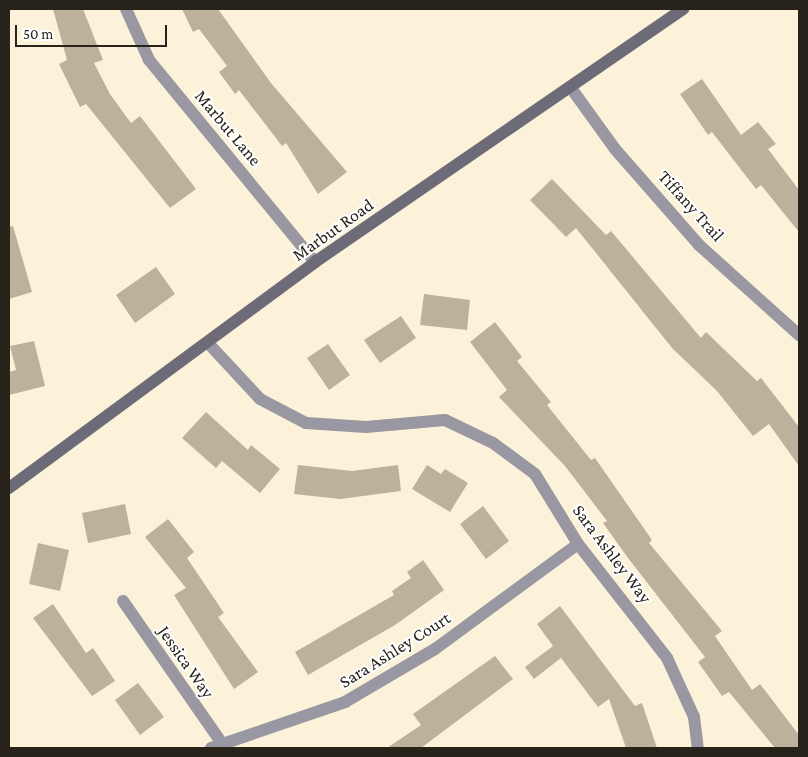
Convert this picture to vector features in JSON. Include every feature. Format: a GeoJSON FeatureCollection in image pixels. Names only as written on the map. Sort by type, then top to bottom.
{"type":"FeatureCollection","features":[{"type":"Feature","properties":{"kind":"street","name":"Marbut Lane"},"geometry":{"type":"LineString","coordinates":[[126,9],[149,60],[315,262]]}},
{"type":"Feature","properties":{"kind":"street","name":"Marbut Road"},"geometry":{"type":"LineString","coordinates":[[9,488],[208,343],[315,262],[571,88],[683,9]]}},
{"type":"Feature","properties":{"kind":"street","name":"Tiffany Trail"},"geometry":{"type":"LineString","coordinates":[[571,88],[615,149],[699,245],[799,335]]}},
{"type":"Feature","properties":{"kind":"street","name":"Sara Ashley Way"},"geometry":{"type":"LineString","coordinates":[[208,343],[260,399],[306,423],[366,427],[445,420],[493,443],[536,474],[578,544],[667,658],[694,717],[698,748]]}},
{"type":"Feature","properties":{"kind":"street","name":"Sara Ashley Court"},"geometry":{"type":"LineString","coordinates":[[216,745],[345,702],[435,649],[578,544]]}},
{"type":"Feature","properties":{"kind":"street","name":"Jessica Way"},"geometry":{"type":"LineString","coordinates":[[124,601],[216,745]]}},
{"type":"Feature","properties":{"kind":"building"},"geometry":{"type":"Polygon","coordinates":[[[53,9],[83,9],[103,60],[94,63],[110,94],[131,123],[140,116],[196,189],[170,208],[86,104],[80,107],[59,64],[67,60],[53,9]]]}},
{"type":"Feature","properties":{"kind":"building"},"geometry":{"type":"Polygon","coordinates":[[[182,9],[218,9],[271,83],[347,172],[318,194],[286,143],[282,146],[239,90],[235,94],[219,72],[227,66],[199,29],[193,32],[182,9]]]}},
{"type":"Feature","properties":{"kind":"building"},"geometry":{"type":"Polygon","coordinates":[[[702,79],[741,135],[758,122],[776,144],[768,149],[799,190],[799,232],[761,185],[756,189],[712,132],[708,135],[680,94],[702,79]]]}},
{"type":"Feature","properties":{"kind":"building"},"geometry":{"type":"Polygon","coordinates":[[[552,179],[606,235],[611,231],[701,338],[706,332],[757,381],[761,378],[799,427],[799,466],[769,424],[753,436],[717,391],[672,348],[576,228],[566,237],[530,200],[552,179]]]}},
{"type":"Feature","properties":{"kind":"building"},"geometry":{"type":"Polygon","coordinates":[[[13,226],[32,292],[9,299],[9,227],[13,226]]]}},
{"type":"Feature","properties":{"kind":"building"},"geometry":{"type":"Polygon","coordinates":[[[156,267],[175,294],[135,323],[116,295],[156,267]]]}},
{"type":"Feature","properties":{"kind":"building"},"geometry":{"type":"Polygon","coordinates":[[[424,294],[470,300],[467,330],[420,325],[424,294]]]}},
{"type":"Feature","properties":{"kind":"building"},"geometry":{"type":"Polygon","coordinates":[[[401,316],[416,338],[380,363],[364,340],[401,316]]]}},
{"type":"Feature","properties":{"kind":"building"},"geometry":{"type":"Polygon","coordinates":[[[495,322],[522,357],[517,361],[551,402],[547,405],[591,460],[595,458],[652,540],[649,543],[722,631],[715,636],[752,690],[760,684],[799,735],[799,748],[775,748],[729,692],[722,696],[698,662],[705,657],[628,558],[603,523],[607,521],[565,466],[499,397],[507,390],[470,342],[495,322]]]}},
{"type":"Feature","properties":{"kind":"building"},"geometry":{"type":"Polygon","coordinates":[[[34,341],[45,386],[9,395],[9,372],[16,370],[10,346],[34,341]]]}},
{"type":"Feature","properties":{"kind":"building"},"geometry":{"type":"Polygon","coordinates":[[[328,344],[350,375],[329,390],[307,358],[328,344]]]}},
{"type":"Feature","properties":{"kind":"building"},"geometry":{"type":"Polygon","coordinates":[[[206,412],[248,450],[251,445],[280,469],[260,493],[222,461],[216,468],[182,438],[206,412]]]}},
{"type":"Feature","properties":{"kind":"building"},"geometry":{"type":"Polygon","coordinates":[[[298,465],[352,471],[398,465],[401,491],[340,499],[294,494],[298,465]]]}},
{"type":"Feature","properties":{"kind":"building"},"geometry":{"type":"Polygon","coordinates":[[[427,465],[441,474],[445,469],[468,483],[450,512],[412,489],[427,465]]]}},
{"type":"Feature","properties":{"kind":"building"},"geometry":{"type":"Polygon","coordinates":[[[125,504],[131,534],[88,543],[82,513],[125,504]]]}},
{"type":"Feature","properties":{"kind":"building"},"geometry":{"type":"Polygon","coordinates":[[[483,506],[509,541],[486,559],[460,524],[483,506]]]}},
{"type":"Feature","properties":{"kind":"building"},"geometry":{"type":"Polygon","coordinates":[[[168,519],[194,552],[187,558],[224,613],[218,617],[258,672],[234,689],[174,595],[186,588],[145,537],[168,519]]]}},
{"type":"Feature","properties":{"kind":"building"},"geometry":{"type":"Polygon","coordinates":[[[38,543],[69,550],[60,591],[29,584],[38,543]]]}},
{"type":"Feature","properties":{"kind":"building"},"geometry":{"type":"Polygon","coordinates":[[[423,560],[444,590],[395,625],[308,675],[295,652],[394,595],[392,591],[411,578],[407,572],[423,560]]]}},
{"type":"Feature","properties":{"kind":"building"},"geometry":{"type":"Polygon","coordinates":[[[53,604],[86,653],[93,648],[115,681],[92,696],[33,618],[53,604]]]}},
{"type":"Feature","properties":{"kind":"building"},"geometry":{"type":"Polygon","coordinates":[[[560,606],[635,706],[642,703],[657,748],[626,748],[609,699],[598,707],[561,658],[534,679],[525,667],[553,646],[537,624],[560,606]]]}},
{"type":"Feature","properties":{"kind":"building"},"geometry":{"type":"Polygon","coordinates":[[[495,656],[513,679],[421,748],[387,748],[421,725],[413,714],[495,656]]]}},
{"type":"Feature","properties":{"kind":"building"},"geometry":{"type":"Polygon","coordinates":[[[138,683],[164,717],[140,735],[115,700],[138,683]]]}}]}
